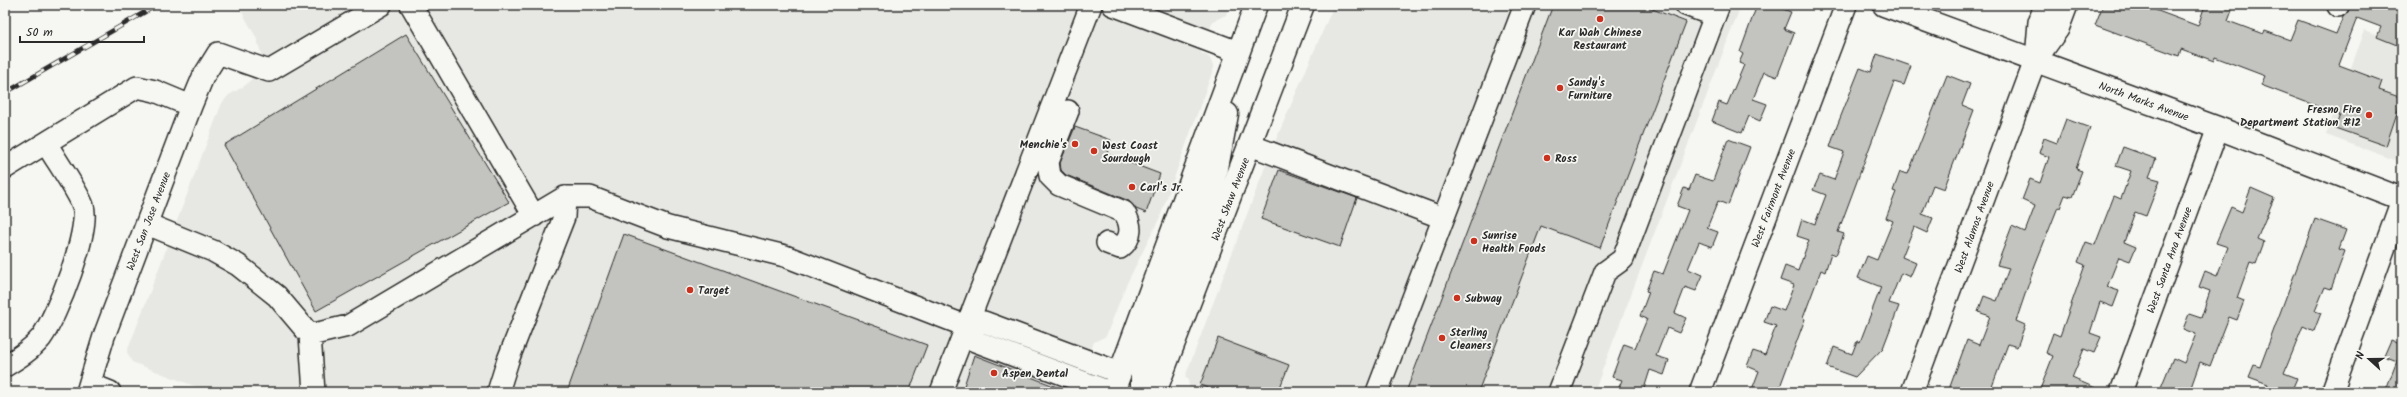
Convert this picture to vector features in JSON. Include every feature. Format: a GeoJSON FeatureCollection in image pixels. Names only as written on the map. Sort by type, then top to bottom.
{"type":"FeatureCollection","features":[{"type":"Feature","properties":{"kind":"main road"},"geometry":{"type":"LineString","coordinates":[[1118,387],[1256,5]]}},
{"type":"Feature","properties":{"kind":"main road","name":"West Shaw Avenue"},"geometry":{"type":"LineString","coordinates":[[1155,392],[1303,5]]}},
{"type":"Feature","properties":{"kind":"main road","name":"North Marks Avenue"},"geometry":{"type":"LineString","coordinates":[[1891,6],[2218,128],[2402,200]]}},
{"type":"Feature","properties":{"kind":"main road"},"geometry":{"type":"LineString","coordinates":[[1146,392],[1142,387],[1142,371],[1217,168],[1238,52]]}},
{"type":"Feature","properties":{"kind":"street","name":"West San Jose Avenue"},"geometry":{"type":"LineString","coordinates":[[88,388],[104,336],[191,106],[203,77],[218,53],[269,71],[381,5]]}},
{"type":"Feature","properties":{"kind":"street"},"geometry":{"type":"LineString","coordinates":[[411,5],[534,216]]}},
{"type":"Feature","properties":{"kind":"street"},"geometry":{"type":"LineString","coordinates":[[941,392],[1091,5]]}},
{"type":"Feature","properties":{"kind":"street"},"geometry":{"type":"LineString","coordinates":[[1113,5],[1238,52]]}},
{"type":"Feature","properties":{"kind":"street"},"geometry":{"type":"LineString","coordinates":[[1377,392],[1525,5]]}},
{"type":"Feature","properties":{"kind":"street"},"geometry":{"type":"LineString","coordinates":[[1559,392],[1605,272],[1623,259],[1717,11],[1686,5]]}},
{"type":"Feature","properties":{"kind":"street","name":"West Fairmont Avenue"},"geometry":{"type":"LineString","coordinates":[[1700,392],[1846,5]]}},
{"type":"Feature","properties":{"kind":"street","name":"West Alamos Avenue"},"geometry":{"type":"LineString","coordinates":[[1912,392],[2035,61],[2039,22],[2046,5]]}},
{"type":"Feature","properties":{"kind":"street","name":"West Alamos Avenue"},"geometry":{"type":"LineString","coordinates":[[2035,61],[2058,29],[2067,5]]}},
{"type":"Feature","properties":{"kind":"street"},"geometry":{"type":"LineString","coordinates":[[5,168],[137,87],[155,91],[191,106]]}},
{"type":"Feature","properties":{"kind":"street"},"geometry":{"type":"LineString","coordinates":[[1068,111],[1048,162],[1050,176],[1059,185],[1124,212],[1130,224],[1129,238],[1120,248],[1107,243]]}},
{"type":"Feature","properties":{"kind":"street","name":"West Santa Ana Avenue"},"geometry":{"type":"LineString","coordinates":[[2121,392],[2218,128]]}},
{"type":"Feature","properties":{"kind":"street"},"geometry":{"type":"LineString","coordinates":[[5,366],[29,350],[49,327],[81,243],[85,222],[83,206],[46,143]]}},
{"type":"Feature","properties":{"kind":"street"},"geometry":{"type":"LineString","coordinates":[[1250,145],[1443,218]]}},
{"type":"Feature","properties":{"kind":"street"},"geometry":{"type":"LineString","coordinates":[[498,392],[508,360],[564,217],[565,197]]}},
{"type":"Feature","properties":{"kind":"street"},"geometry":{"type":"LineString","coordinates":[[310,335],[348,326],[565,197],[590,197],[668,227],[785,256],[966,326],[984,322],[1118,387]]}},
{"type":"Feature","properties":{"kind":"street"},"geometry":{"type":"LineString","coordinates":[[2332,392],[2402,200]]}},
{"type":"Feature","properties":{"kind":"street"},"geometry":{"type":"LineString","coordinates":[[147,224],[192,241],[238,265],[277,296],[310,335],[314,392]]}},
{"type":"Feature","properties":{"kind":"street"},"geometry":{"type":"LineString","coordinates":[[88,388],[110,392]]}},
{"type":"Feature","properties":{"kind":"shaded area"},"geometry":{"type":"Polygon","coordinates":[[[238,5],[1229,5],[1226,15],[1213,21],[1201,53],[1209,57],[1214,67],[1160,217],[1126,285],[1106,336],[1094,342],[1079,381],[1087,392],[210,392],[132,362],[127,352],[222,103],[229,95],[246,85],[255,75],[260,61],[261,53],[256,37],[238,5]]]}},
{"type":"Feature","properties":{"kind":"shaded area"},"geometry":{"type":"Polygon","coordinates":[[[1334,5],[1741,5],[1594,392],[1190,392],[1188,379],[1185,377],[1272,149],[1334,5]]]}},
{"type":"Feature","properties":{"kind":"shaded area"},"geometry":{"type":"Polygon","coordinates":[[[2365,30],[2402,44],[2402,149],[2398,159],[2395,160],[2326,135],[2365,30]]]}},
{"type":"Feature","properties":{"kind":"building"},"geometry":{"type":"Polygon","coordinates":[[[1553,5],[1642,5],[1686,22],[1600,248],[1541,226],[1478,392],[1406,392],[1553,5]]]}},
{"type":"Feature","properties":{"kind":"building"},"geometry":{"type":"Polygon","coordinates":[[[1757,5],[1773,5],[1791,12],[1784,29],[1794,33],[1777,77],[1764,72],[1753,99],[1767,104],[1760,121],[1749,116],[1742,133],[1712,121],[1719,102],[1727,105],[1744,65],[1739,63],[1743,54],[1740,52],[1757,5]]]}},
{"type":"Feature","properties":{"kind":"building"},"geometry":{"type":"Polygon","coordinates":[[[2103,5],[2142,5],[2198,26],[2205,5],[2234,5],[2228,21],[2263,34],[2265,31],[2290,40],[2298,20],[2336,34],[2343,17],[2348,12],[2350,5],[2402,5],[2402,47],[2377,37],[2381,27],[2357,18],[2339,65],[2382,81],[2379,90],[2402,98],[2386,146],[2335,128],[2340,115],[2261,85],[2265,76],[2215,57],[2214,61],[2181,49],[2179,56],[2095,25],[2103,5]]]}},
{"type":"Feature","properties":{"kind":"building"},"geometry":{"type":"Polygon","coordinates":[[[406,34],[509,202],[316,311],[224,145],[406,34]]]}},
{"type":"Feature","properties":{"kind":"building"},"geometry":{"type":"Polygon","coordinates":[[[1877,54],[1911,66],[1904,85],[1894,82],[1838,232],[1844,234],[1836,255],[1831,253],[1825,272],[1821,270],[1778,392],[1751,392],[1759,371],[1747,366],[1753,351],[1765,355],[1776,326],[1764,322],[1770,306],[1784,311],[1794,285],[1780,280],[1785,266],[1798,271],[1809,240],[1797,236],[1802,219],[1815,224],[1826,195],[1813,190],[1820,175],[1834,180],[1844,152],[1830,147],[1837,126],[1860,68],[1871,72],[1877,54]]]}},
{"type":"Feature","properties":{"kind":"building"},"geometry":{"type":"Polygon","coordinates":[[[1947,75],[1970,84],[1962,105],[1974,110],[1944,189],[1933,185],[1922,214],[1933,218],[1927,233],[1914,227],[1902,257],[1916,263],[1910,277],[1901,273],[1889,303],[1899,306],[1883,348],[1855,377],[1827,367],[1834,347],[1852,354],[1857,341],[1860,342],[1881,287],[1858,278],[1867,256],[1877,260],[1893,221],[1886,218],[1896,192],[1893,191],[1900,172],[1908,174],[1947,75]]]}},
{"type":"Feature","properties":{"kind":"building"},"geometry":{"type":"Polygon","coordinates":[[[2066,119],[2090,128],[2076,169],[2082,171],[2072,197],[2065,195],[2060,208],[2058,207],[2035,265],[2016,321],[2025,325],[2017,347],[2008,344],[1990,392],[1948,392],[1967,340],[1979,345],[1990,316],[1978,312],[1984,296],[1997,301],[2009,268],[1997,265],[2012,226],[2025,232],[2035,206],[2022,200],[2030,179],[2040,183],[2049,157],[2039,153],[2044,138],[2057,143],[2066,119]]]}},
{"type":"Feature","properties":{"kind":"building"},"geometry":{"type":"Polygon","coordinates":[[[1075,127],[1111,140],[1107,154],[1160,174],[1146,213],[1136,209],[1129,201],[1066,175],[1061,170],[1060,163],[1075,127]]]}},
{"type":"Feature","properties":{"kind":"building"},"geometry":{"type":"Polygon","coordinates":[[[1728,139],[1750,147],[1728,205],[1718,201],[1707,228],[1718,232],[1712,247],[1699,242],[1688,269],[1703,275],[1696,291],[1685,287],[1675,313],[1686,318],[1679,333],[1667,328],[1656,356],[1669,360],[1664,375],[1650,370],[1643,392],[1617,392],[1622,380],[1612,377],[1624,344],[1635,348],[1647,319],[1640,316],[1649,292],[1646,291],[1654,271],[1663,274],[1688,210],[1677,206],[1684,188],[1689,190],[1695,175],[1713,181],[1728,139]]]}},
{"type":"Feature","properties":{"kind":"building"},"geometry":{"type":"Polygon","coordinates":[[[2123,147],[2156,159],[2149,177],[2160,180],[2146,216],[2135,212],[2124,242],[2136,247],[2130,261],[2119,257],[2107,287],[2119,291],[2113,307],[2100,302],[2090,333],[2101,337],[2094,353],[2084,349],[2072,378],[2105,392],[2039,392],[2053,356],[2046,353],[2053,333],[2060,336],[2085,265],[2078,262],[2086,242],[2095,245],[2114,196],[2121,199],[2131,171],[2116,166],[2123,147]]]}},
{"type":"Feature","properties":{"kind":"building"},"geometry":{"type":"Polygon","coordinates":[[[1279,170],[1357,198],[1340,247],[1261,219],[1279,170]]]}},
{"type":"Feature","properties":{"kind":"building"},"geometry":{"type":"Polygon","coordinates":[[[2251,188],[2274,198],[2257,239],[2264,242],[2256,264],[2250,262],[2237,298],[2244,301],[2237,320],[2229,317],[2210,366],[2200,362],[2190,390],[2186,388],[2185,392],[2159,392],[2173,358],[2184,363],[2196,334],[2183,329],[2189,314],[2201,318],[2210,291],[2199,287],[2205,271],[2217,276],[2228,247],[2216,243],[2231,207],[2242,212],[2251,188]]]}},
{"type":"Feature","properties":{"kind":"building"},"geometry":{"type":"Polygon","coordinates":[[[2315,219],[2346,230],[2339,249],[2345,251],[2331,289],[2325,287],[2315,311],[2321,313],[2314,331],[2303,326],[2284,373],[2297,378],[2291,392],[2265,392],[2268,384],[2249,377],[2254,365],[2260,367],[2315,219]]]}},
{"type":"Feature","properties":{"kind":"building","name":"Target"},"geometry":{"type":"Polygon","coordinates":[[[624,234],[927,345],[909,392],[567,392],[624,234]]]}},
{"type":"Feature","properties":{"kind":"building"},"geometry":{"type":"Polygon","coordinates":[[[1218,338],[1289,365],[1278,392],[1218,392],[1200,385],[1218,338]]]}},
{"type":"Feature","properties":{"kind":"building"},"geometry":{"type":"Polygon","coordinates":[[[2391,340],[2402,345],[2402,392],[2385,392],[2397,361],[2384,356],[2391,340]]]}},
{"type":"Feature","properties":{"kind":"building","name":"Aspen Dental"},"geometry":{"type":"Polygon","coordinates":[[[974,355],[1067,391],[1067,392],[962,392],[974,355]]]}},
{"type":"Feature","properties":{"kind":"railway"},"geometry":{"type":"LineString","coordinates":[[5,93],[157,5]]}},
{"type":"Feature","properties":{"kind":"place","name":"Kar Wah Chinese Restaurant"},"geometry":{"type":"Point","coordinates":[1600,19]}},
{"type":"Feature","properties":{"kind":"place","name":"Sandy's Furniture"},"geometry":{"type":"Point","coordinates":[1560,88]}},
{"type":"Feature","properties":{"kind":"place","name":"Fresno Fire Department Station #12"},"geometry":{"type":"Point","coordinates":[2369,115]}},
{"type":"Feature","properties":{"kind":"place","name":"Menchie's"},"geometry":{"type":"Point","coordinates":[1075,144]}},
{"type":"Feature","properties":{"kind":"place","name":"West Coast Sourdough"},"geometry":{"type":"Point","coordinates":[1094,151]}},
{"type":"Feature","properties":{"kind":"place","name":"Ross"},"geometry":{"type":"Point","coordinates":[1547,158]}},
{"type":"Feature","properties":{"kind":"place","name":"Carl's Jr."},"geometry":{"type":"Point","coordinates":[1132,187]}},
{"type":"Feature","properties":{"kind":"place","name":"Sunrise Health Foods"},"geometry":{"type":"Point","coordinates":[1474,241]}},
{"type":"Feature","properties":{"kind":"place","name":"Target"},"geometry":{"type":"Point","coordinates":[690,290]}},
{"type":"Feature","properties":{"kind":"place","name":"Subway"},"geometry":{"type":"Point","coordinates":[1457,298]}},
{"type":"Feature","properties":{"kind":"place","name":"Sterling Cleaners"},"geometry":{"type":"Point","coordinates":[1442,338]}},
{"type":"Feature","properties":{"kind":"place","name":"Aspen Dental"},"geometry":{"type":"Point","coordinates":[994,373]}}]}
